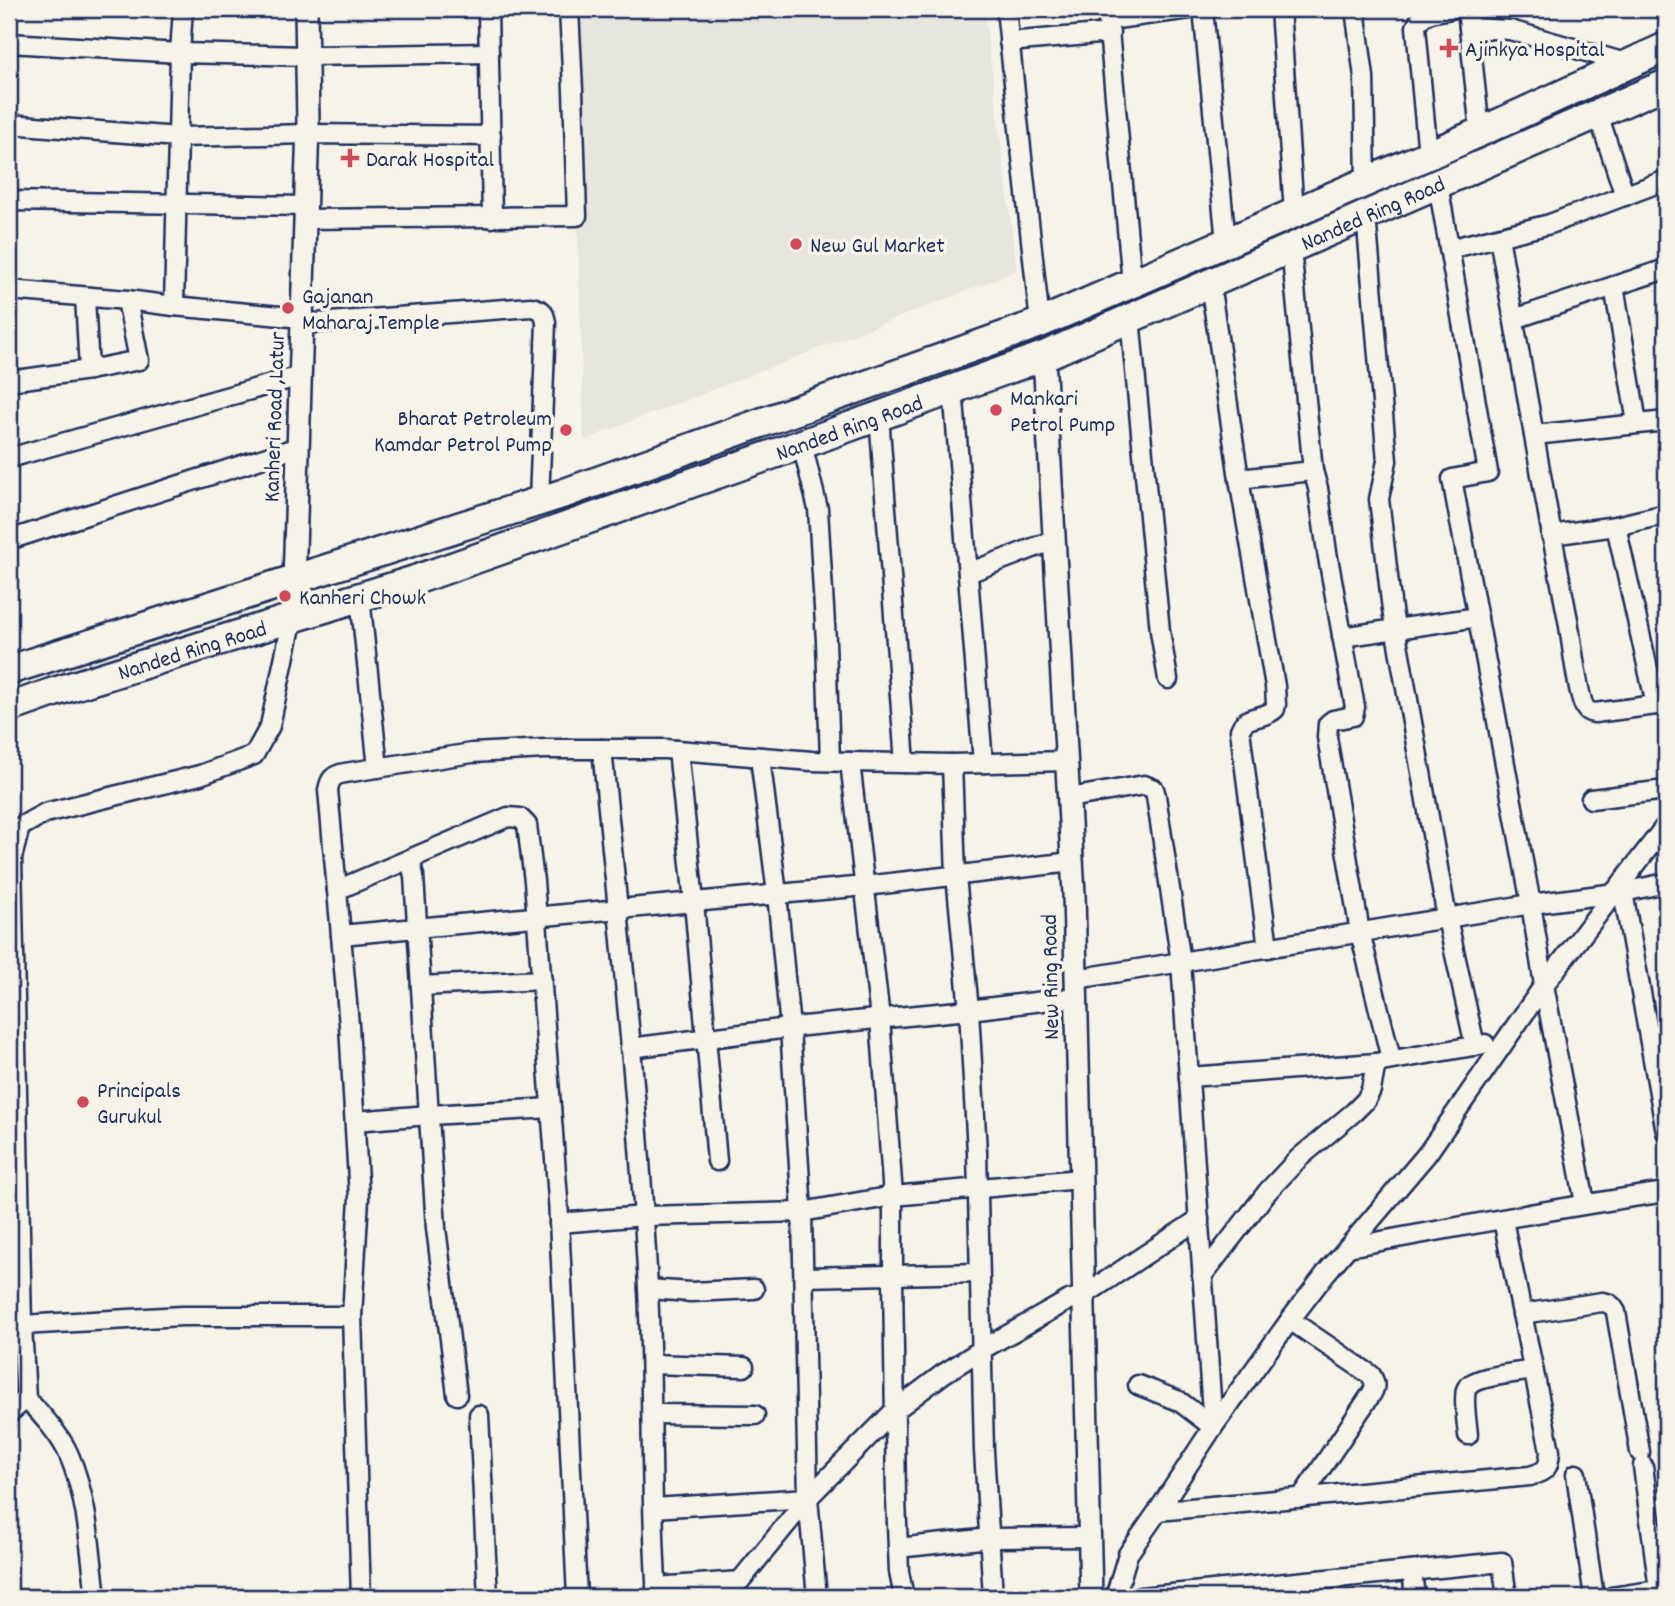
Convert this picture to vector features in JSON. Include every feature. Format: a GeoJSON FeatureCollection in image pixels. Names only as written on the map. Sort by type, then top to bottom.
{"type":"FeatureCollection","features":[{"type":"Feature","properties":{"kind":"highway"},"geometry":{"type":"LineString","coordinates":[[9,670],[539,501],[1040,323],[1428,155],[1666,47]]}},
{"type":"Feature","properties":{"kind":"highway","name":"Nanded Ring Road"},"geometry":{"type":"LineString","coordinates":[[9,708],[415,580],[1044,356],[1666,84]]}},
{"type":"Feature","properties":{"kind":"street"},"geometry":{"type":"LineString","coordinates":[[173,306],[183,9]]}},
{"type":"Feature","properties":{"kind":"street","name":"Kanheri Road ,Latur"},"geometry":{"type":"LineString","coordinates":[[293,617],[308,134],[306,9]]}},
{"type":"Feature","properties":{"kind":"street"},"geometry":{"type":"LineString","coordinates":[[488,9],[492,218]]}},
{"type":"Feature","properties":{"kind":"street"},"geometry":{"type":"LineString","coordinates":[[9,201],[176,204],[305,212],[492,218],[577,216],[569,9]]}},
{"type":"Feature","properties":{"kind":"street"},"geometry":{"type":"LineString","coordinates":[[1006,9],[1040,323]]}},
{"type":"Feature","properties":{"kind":"street"},"geometry":{"type":"LineString","coordinates":[[1009,42],[1169,10],[1190,9]]}},
{"type":"Feature","properties":{"kind":"street"},"geometry":{"type":"LineString","coordinates":[[1203,9],[1226,242]]}},
{"type":"Feature","properties":{"kind":"street"},"geometry":{"type":"LineString","coordinates":[[1280,9],[1294,213]]}},
{"type":"Feature","properties":{"kind":"street"},"geometry":{"type":"LineString","coordinates":[[1355,9],[1364,77],[1366,182]]}},
{"type":"Feature","properties":{"kind":"street"},"geometry":{"type":"LineString","coordinates":[[1428,155],[1416,27],[1422,17],[1451,9]]}},
{"type":"Feature","properties":{"kind":"street"},"geometry":{"type":"LineString","coordinates":[[1467,9],[1480,132]]}},
{"type":"Feature","properties":{"kind":"street"},"geometry":{"type":"LineString","coordinates":[[1109,21],[1132,283]]}},
{"type":"Feature","properties":{"kind":"street"},"geometry":{"type":"LineString","coordinates":[[1469,28],[1510,30],[1629,64]]}},
{"type":"Feature","properties":{"kind":"street"},"geometry":{"type":"LineString","coordinates":[[9,43],[180,53],[307,56],[489,53]]}},
{"type":"Feature","properties":{"kind":"street"},"geometry":{"type":"LineString","coordinates":[[1598,114],[1625,196]]}},
{"type":"Feature","properties":{"kind":"street"},"geometry":{"type":"LineString","coordinates":[[9,124],[178,137],[308,134],[491,136]]}},
{"type":"Feature","properties":{"kind":"street"},"geometry":{"type":"LineString","coordinates":[[1449,248],[1550,224],[1666,180]]}},
{"type":"Feature","properties":{"kind":"street"},"geometry":{"type":"LineString","coordinates":[[1438,184],[1488,472],[1452,480],[1585,1203]]}},
{"type":"Feature","properties":{"kind":"street"},"geometry":{"type":"LineString","coordinates":[[1366,215],[1387,461],[1379,499],[1395,628],[1447,918],[1475,1046]]}},
{"type":"Feature","properties":{"kind":"street"},"geometry":{"type":"LineString","coordinates":[[1499,237],[1581,698],[1588,712],[1595,713],[1661,704],[1616,526]]}},
{"type":"Feature","properties":{"kind":"street"},"geometry":{"type":"LineString","coordinates":[[1202,1276],[1283,1174],[1366,1100],[1384,1061],[1326,728],[1333,720],[1350,717],[1355,713],[1355,707],[1313,471],[1291,248]]}},
{"type":"Feature","properties":{"kind":"street"},"geometry":{"type":"LineString","coordinates":[[1514,319],[1666,269]]}},
{"type":"Feature","properties":{"kind":"street"},"geometry":{"type":"LineString","coordinates":[[1210,283],[1238,479],[1275,685],[1275,709],[1271,713],[1247,719],[1240,730],[1268,948]]}},
{"type":"Feature","properties":{"kind":"street"},"geometry":{"type":"LineString","coordinates":[[1614,286],[1637,423]]}},
{"type":"Feature","properties":{"kind":"street"},"geometry":{"type":"LineString","coordinates":[[9,290],[127,300],[302,321],[539,308],[546,322],[539,501]]}},
{"type":"Feature","properties":{"kind":"street"},"geometry":{"type":"LineString","coordinates":[[85,297],[89,370]]}},
{"type":"Feature","properties":{"kind":"street"},"geometry":{"type":"LineString","coordinates":[[9,381],[139,360],[127,300]]}},
{"type":"Feature","properties":{"kind":"street"},"geometry":{"type":"LineString","coordinates":[[1130,318],[1160,631],[1168,679]]}},
{"type":"Feature","properties":{"kind":"street","name":"New Ring Road"},"geometry":{"type":"LineString","coordinates":[[1044,356],[1072,862],[1091,1597]]}},
{"type":"Feature","properties":{"kind":"street"},"geometry":{"type":"LineString","coordinates":[[9,458],[300,376]]}},
{"type":"Feature","properties":{"kind":"street"},"geometry":{"type":"LineString","coordinates":[[953,388],[983,763]]}},
{"type":"Feature","properties":{"kind":"street"},"geometry":{"type":"LineString","coordinates":[[878,415],[905,763]]}},
{"type":"Feature","properties":{"kind":"street"},"geometry":{"type":"LineString","coordinates":[[1534,435],[1666,421]]}},
{"type":"Feature","properties":{"kind":"street"},"geometry":{"type":"LineString","coordinates":[[802,444],[818,509],[830,761]]}},
{"type":"Feature","properties":{"kind":"street"},"geometry":{"type":"LineString","coordinates":[[9,540],[298,447]]}},
{"type":"Feature","properties":{"kind":"street"},"geometry":{"type":"LineString","coordinates":[[1238,479],[1313,471]]}},
{"type":"Feature","properties":{"kind":"street"},"geometry":{"type":"LineString","coordinates":[[1551,535],[1616,526],[1666,514]]}},
{"type":"Feature","properties":{"kind":"street"},"geometry":{"type":"LineString","coordinates":[[968,573],[1054,540]]}},
{"type":"Feature","properties":{"kind":"street"},"geometry":{"type":"LineString","coordinates":[[360,597],[378,768]]}},
{"type":"Feature","properties":{"kind":"street"},"geometry":{"type":"LineString","coordinates":[[96,1597],[83,1497],[68,1453],[41,1413],[26,1399],[18,1337],[12,859],[20,827],[45,813],[200,775],[254,755],[271,726],[293,617]]}},
{"type":"Feature","properties":{"kind":"street"},"geometry":{"type":"LineString","coordinates":[[1342,637],[1478,617]]}},
{"type":"Feature","properties":{"kind":"street"},"geometry":{"type":"LineString","coordinates":[[361,1597],[352,1316],[359,1198],[349,1025],[328,790],[330,780],[335,775],[472,753],[545,749],[664,749],[850,762],[952,764],[1066,761]]}},
{"type":"Feature","properties":{"kind":"street"},"geometry":{"type":"LineString","coordinates":[[602,749],[640,1142],[651,1364],[657,1592],[740,1581],[808,1498],[894,1411],[943,1374],[981,1350],[1069,1300],[1083,1296],[1199,1219]]}},
{"type":"Feature","properties":{"kind":"street"},"geometry":{"type":"LineString","coordinates":[[678,750],[717,1161]]}},
{"type":"Feature","properties":{"kind":"street"},"geometry":{"type":"LineString","coordinates":[[760,757],[790,1028],[802,1212],[808,1498],[817,1597]]}},
{"type":"Feature","properties":{"kind":"street"},"geometry":{"type":"LineString","coordinates":[[850,762],[880,1018],[894,1196],[894,1411],[899,1572],[904,1597]]}},
{"type":"Feature","properties":{"kind":"street"},"geometry":{"type":"LineString","coordinates":[[952,764],[956,876],[970,1010],[978,1188],[984,1451],[993,1597]]}},
{"type":"Feature","properties":{"kind":"street"},"geometry":{"type":"LineString","coordinates":[[1069,798],[1144,785],[1153,789],[1156,796],[1181,962],[1213,1427]]}},
{"type":"Feature","properties":{"kind":"street"},"geometry":{"type":"LineString","coordinates":[[1591,799],[1666,790]]}},
{"type":"Feature","properties":{"kind":"street"},"geometry":{"type":"LineString","coordinates":[[337,890],[508,817],[520,818],[527,825],[537,916],[559,1223],[577,1597]]}},
{"type":"Feature","properties":{"kind":"street"},"geometry":{"type":"LineString","coordinates":[[1115,1597],[1128,1554],[1213,1427],[1290,1320],[1427,1154],[1504,1040],[1618,893],[1666,825]]}},
{"type":"Feature","properties":{"kind":"street"},"geometry":{"type":"LineString","coordinates":[[410,859],[414,876],[436,1228],[457,1395]]}},
{"type":"Feature","properties":{"kind":"street"},"geometry":{"type":"LineString","coordinates":[[341,935],[865,886],[1072,862]]}},
{"type":"Feature","properties":{"kind":"street"},"geometry":{"type":"LineString","coordinates":[[630,1048],[790,1028],[970,1010],[1181,962],[1531,904],[1618,893],[1666,883]]}},
{"type":"Feature","properties":{"kind":"street"},"geometry":{"type":"LineString","coordinates":[[1618,893],[1666,1132]]}},
{"type":"Feature","properties":{"kind":"street"},"geometry":{"type":"LineString","coordinates":[[421,986],[542,980]]}},
{"type":"Feature","properties":{"kind":"street"},"geometry":{"type":"LineString","coordinates":[[1189,1077],[1384,1061],[1504,1040]]}},
{"type":"Feature","properties":{"kind":"street"},"geometry":{"type":"LineString","coordinates":[[355,1121],[551,1108]]}},
{"type":"Feature","properties":{"kind":"street"},"geometry":{"type":"LineString","coordinates":[[559,1223],[644,1216],[802,1212],[894,1196],[1080,1179]]}},
{"type":"Feature","properties":{"kind":"street"},"geometry":{"type":"LineString","coordinates":[[1348,1247],[1585,1203],[1666,1192]]}},
{"type":"Feature","properties":{"kind":"street"},"geometry":{"type":"LineString","coordinates":[[1158,1511],[1530,1476],[1543,1472],[1549,1464],[1550,1451],[1503,1220]]}},
{"type":"Feature","properties":{"kind":"street"},"geometry":{"type":"LineString","coordinates":[[804,1277],[979,1273]]}},
{"type":"Feature","properties":{"kind":"street"},"geometry":{"type":"LineString","coordinates":[[648,1289],[691,1292],[754,1289]]}},
{"type":"Feature","properties":{"kind":"street"},"geometry":{"type":"LineString","coordinates":[[1522,1314],[1602,1302],[1609,1303],[1616,1312],[1662,1592],[1612,1597]]}},
{"type":"Feature","properties":{"kind":"street"},"geometry":{"type":"LineString","coordinates":[[18,1337],[181,1316],[352,1316]]}},
{"type":"Feature","properties":{"kind":"street"},"geometry":{"type":"LineString","coordinates":[[1290,1320],[1371,1375],[1375,1381],[1372,1393],[1301,1498]]}},
{"type":"Feature","properties":{"kind":"street"},"geometry":{"type":"LineString","coordinates":[[651,1364],[744,1367]]}},
{"type":"Feature","properties":{"kind":"street"},"geometry":{"type":"LineString","coordinates":[[1468,1435],[1466,1387],[1480,1380],[1533,1370]]}},
{"type":"Feature","properties":{"kind":"street"},"geometry":{"type":"LineString","coordinates":[[1138,1385],[1179,1401],[1213,1427]]}},
{"type":"Feature","properties":{"kind":"street"},"geometry":{"type":"LineString","coordinates":[[9,1413],[26,1399]]}},
{"type":"Feature","properties":{"kind":"street"},"geometry":{"type":"LineString","coordinates":[[652,1414],[755,1415]]}},
{"type":"Feature","properties":{"kind":"street"},"geometry":{"type":"LineString","coordinates":[[479,1415],[488,1597]]}},
{"type":"Feature","properties":{"kind":"street"},"geometry":{"type":"LineString","coordinates":[[1576,1474],[1594,1597]]}},
{"type":"Feature","properties":{"kind":"street"},"geometry":{"type":"LineString","coordinates":[[654,1508],[808,1498]]}},
{"type":"Feature","properties":{"kind":"street"},"geometry":{"type":"LineString","coordinates":[[898,1548],[990,1538],[1089,1537]]}},
{"type":"Feature","properties":{"kind":"street"},"geometry":{"type":"LineString","coordinates":[[1140,1597],[1318,1589],[1412,1571],[1502,1562],[1507,1597]]}},
{"type":"Feature","properties":{"kind":"street"},"geometry":{"type":"LineString","coordinates":[[1412,1571],[1415,1597]]}},
{"type":"Feature","properties":{"kind":"shaded area","name":"New Gul Market"},"geometry":{"type":"Polygon","coordinates":[[[571,9],[984,9],[1017,271],[584,440],[571,9]]]}},
{"type":"Feature","properties":{"kind":"place","name":"Ajinkya Hospital"},"geometry":{"type":"Point","coordinates":[1449,48]}},
{"type":"Feature","properties":{"kind":"place","name":"Darak Hospital"},"geometry":{"type":"Point","coordinates":[350,158]}},
{"type":"Feature","properties":{"kind":"place","name":"New Gul Market"},"geometry":{"type":"Point","coordinates":[796,244]}},
{"type":"Feature","properties":{"kind":"place","name":"Gajanan Maharaj Temple"},"geometry":{"type":"Point","coordinates":[288,308]}},
{"type":"Feature","properties":{"kind":"place","name":"Mankari Petrol Pump"},"geometry":{"type":"Point","coordinates":[996,410]}},
{"type":"Feature","properties":{"kind":"place","name":"Bharat Petroleum Kamdar Petrol Pump"},"geometry":{"type":"Point","coordinates":[566,430]}},
{"type":"Feature","properties":{"kind":"place","name":"Kanheri Chowk"},"geometry":{"type":"Point","coordinates":[285,596]}},
{"type":"Feature","properties":{"kind":"place","name":"Principals Gurukul"},"geometry":{"type":"Point","coordinates":[83,1102]}}]}
